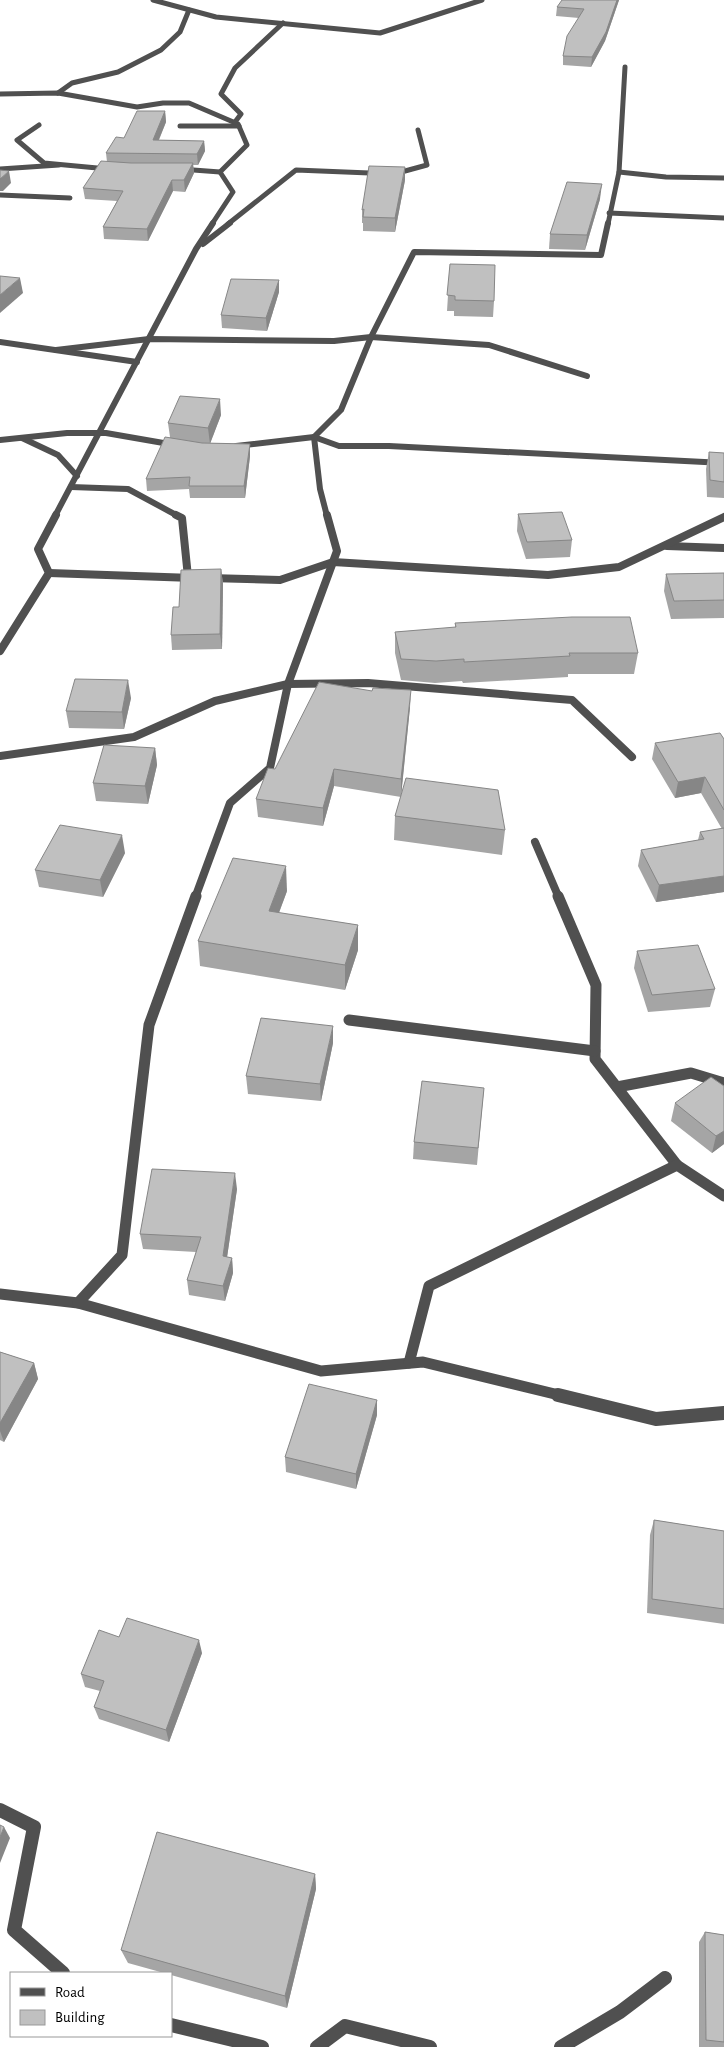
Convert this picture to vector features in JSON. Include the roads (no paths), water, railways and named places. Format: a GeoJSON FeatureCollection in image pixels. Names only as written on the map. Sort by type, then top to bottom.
{"type":"FeatureCollection","features":[{"type":"Feature","properties":{"kind":"street"},"geometry":{"type":"LineString","coordinates":[[153,0],[216,17],[380,33],[482,0]]}},
{"type":"Feature","properties":{"kind":"street"},"geometry":{"type":"LineString","coordinates":[[58,93],[72,83],[118,72],[161,50],[180,32],[189,10]]}},
{"type":"Feature","properties":{"kind":"street"},"geometry":{"type":"LineString","coordinates":[[237,124],[241,114],[221,94],[235,68],[283,24]]}},
{"type":"Feature","properties":{"kind":"street"},"geometry":{"type":"LineString","coordinates":[[314,437],[342,410],[371,337],[414,252],[601,255],[619,172],[625,67]]}},
{"type":"Feature","properties":{"kind":"street"},"geometry":{"type":"LineString","coordinates":[[0,94],[58,93],[137,107],[163,103],[189,103],[237,124],[247,145],[220,172],[175,169]]}},
{"type":"Feature","properties":{"kind":"street"},"geometry":{"type":"LineString","coordinates":[[180,126],[237,124]]}},
{"type":"Feature","properties":{"kind":"street"},"geometry":{"type":"LineString","coordinates":[[38,125],[17,140],[44,163],[114,169]]}},
{"type":"Feature","properties":{"kind":"street"},"geometry":{"type":"LineString","coordinates":[[196,249],[296,170],[394,174],[427,165],[418,130]]}},
{"type":"Feature","properties":{"kind":"street"},"geometry":{"type":"LineString","coordinates":[[0,169],[61,165]]}},
{"type":"Feature","properties":{"kind":"street"},"geometry":{"type":"LineString","coordinates":[[49,573],[38,549],[196,249],[234,192],[220,172]]}},
{"type":"Feature","properties":{"kind":"street"},"geometry":{"type":"LineString","coordinates":[[619,172],[666,177],[724,178]]}},
{"type":"Feature","properties":{"kind":"street"},"geometry":{"type":"LineString","coordinates":[[0,194],[70,198]]}},
{"type":"Feature","properties":{"kind":"street"},"geometry":{"type":"LineString","coordinates":[[609,213],[724,218]]}},
{"type":"Feature","properties":{"kind":"street"},"geometry":{"type":"LineString","coordinates":[[56,350],[149,340],[334,341],[371,337],[489,345],[587,376]]}},
{"type":"Feature","properties":{"kind":"street"},"geometry":{"type":"LineString","coordinates":[[0,342],[137,362]]}},
{"type":"Feature","properties":{"kind":"street"},"geometry":{"type":"LineString","coordinates":[[0,440],[67,433],[100,433],[184,447]]}},
{"type":"Feature","properties":{"kind":"street"},"geometry":{"type":"LineString","coordinates":[[78,1303],[122,1255],[149,1025],[230,803],[270,768],[288,684],[337,551],[320,489],[314,437]]}},
{"type":"Feature","properties":{"kind":"street"},"geometry":{"type":"LineString","coordinates":[[232,447],[314,437],[339,446],[389,446],[724,463]]}},
{"type":"Feature","properties":{"kind":"street"},"geometry":{"type":"LineString","coordinates":[[21,438],[58,455],[77,476]]}},
{"type":"Feature","properties":{"kind":"street"},"geometry":{"type":"LineString","coordinates":[[71,488],[128,489],[182,518],[188,577]]}},
{"type":"Feature","properties":{"kind":"street"},"geometry":{"type":"LineString","coordinates":[[49,573],[280,580],[333,562],[548,576],[619,567],[724,517]]}},
{"type":"Feature","properties":{"kind":"street"},"geometry":{"type":"LineString","coordinates":[[664,546],[724,548]]}},
{"type":"Feature","properties":{"kind":"street"},"geometry":{"type":"LineString","coordinates":[[0,651],[49,573]]}},
{"type":"Feature","properties":{"kind":"street"},"geometry":{"type":"LineString","coordinates":[[0,756],[134,737],[215,701],[288,684],[368,682],[572,700],[632,757]]}},
{"type":"Feature","properties":{"kind":"street"},"geometry":{"type":"LineString","coordinates":[[535,842],[596,985],[595,1059],[677,1166],[724,1196]]}},
{"type":"Feature","properties":{"kind":"street"},"geometry":{"type":"LineString","coordinates":[[349,1020],[595,1052]]}},
{"type":"Feature","properties":{"kind":"street"},"geometry":{"type":"LineString","coordinates":[[617,1087],[691,1073],[724,1083]]}},
{"type":"Feature","properties":{"kind":"street"},"geometry":{"type":"LineString","coordinates":[[409,1363],[429,1286],[677,1166]]}},
{"type":"Feature","properties":{"kind":"street"},"geometry":{"type":"LineString","coordinates":[[0,1294],[78,1303],[321,1371],[423,1362],[656,1419],[724,1413]]}},
{"type":"Feature","properties":{"kind":"street"},"geometry":{"type":"LineString","coordinates":[[0,1810],[34,1826],[14,1930],[62,1972]]}},
{"type":"Feature","properties":{"kind":"street"},"geometry":{"type":"LineString","coordinates":[[561,2047],[620,2012],[665,1978]]}},
{"type":"Feature","properties":{"kind":"street"},"geometry":{"type":"LineString","coordinates":[[172,2025],[262,2047]]}},
{"type":"Feature","properties":{"kind":"street"},"geometry":{"type":"LineString","coordinates":[[317,2047],[345,2026],[430,2047]]}}]}
